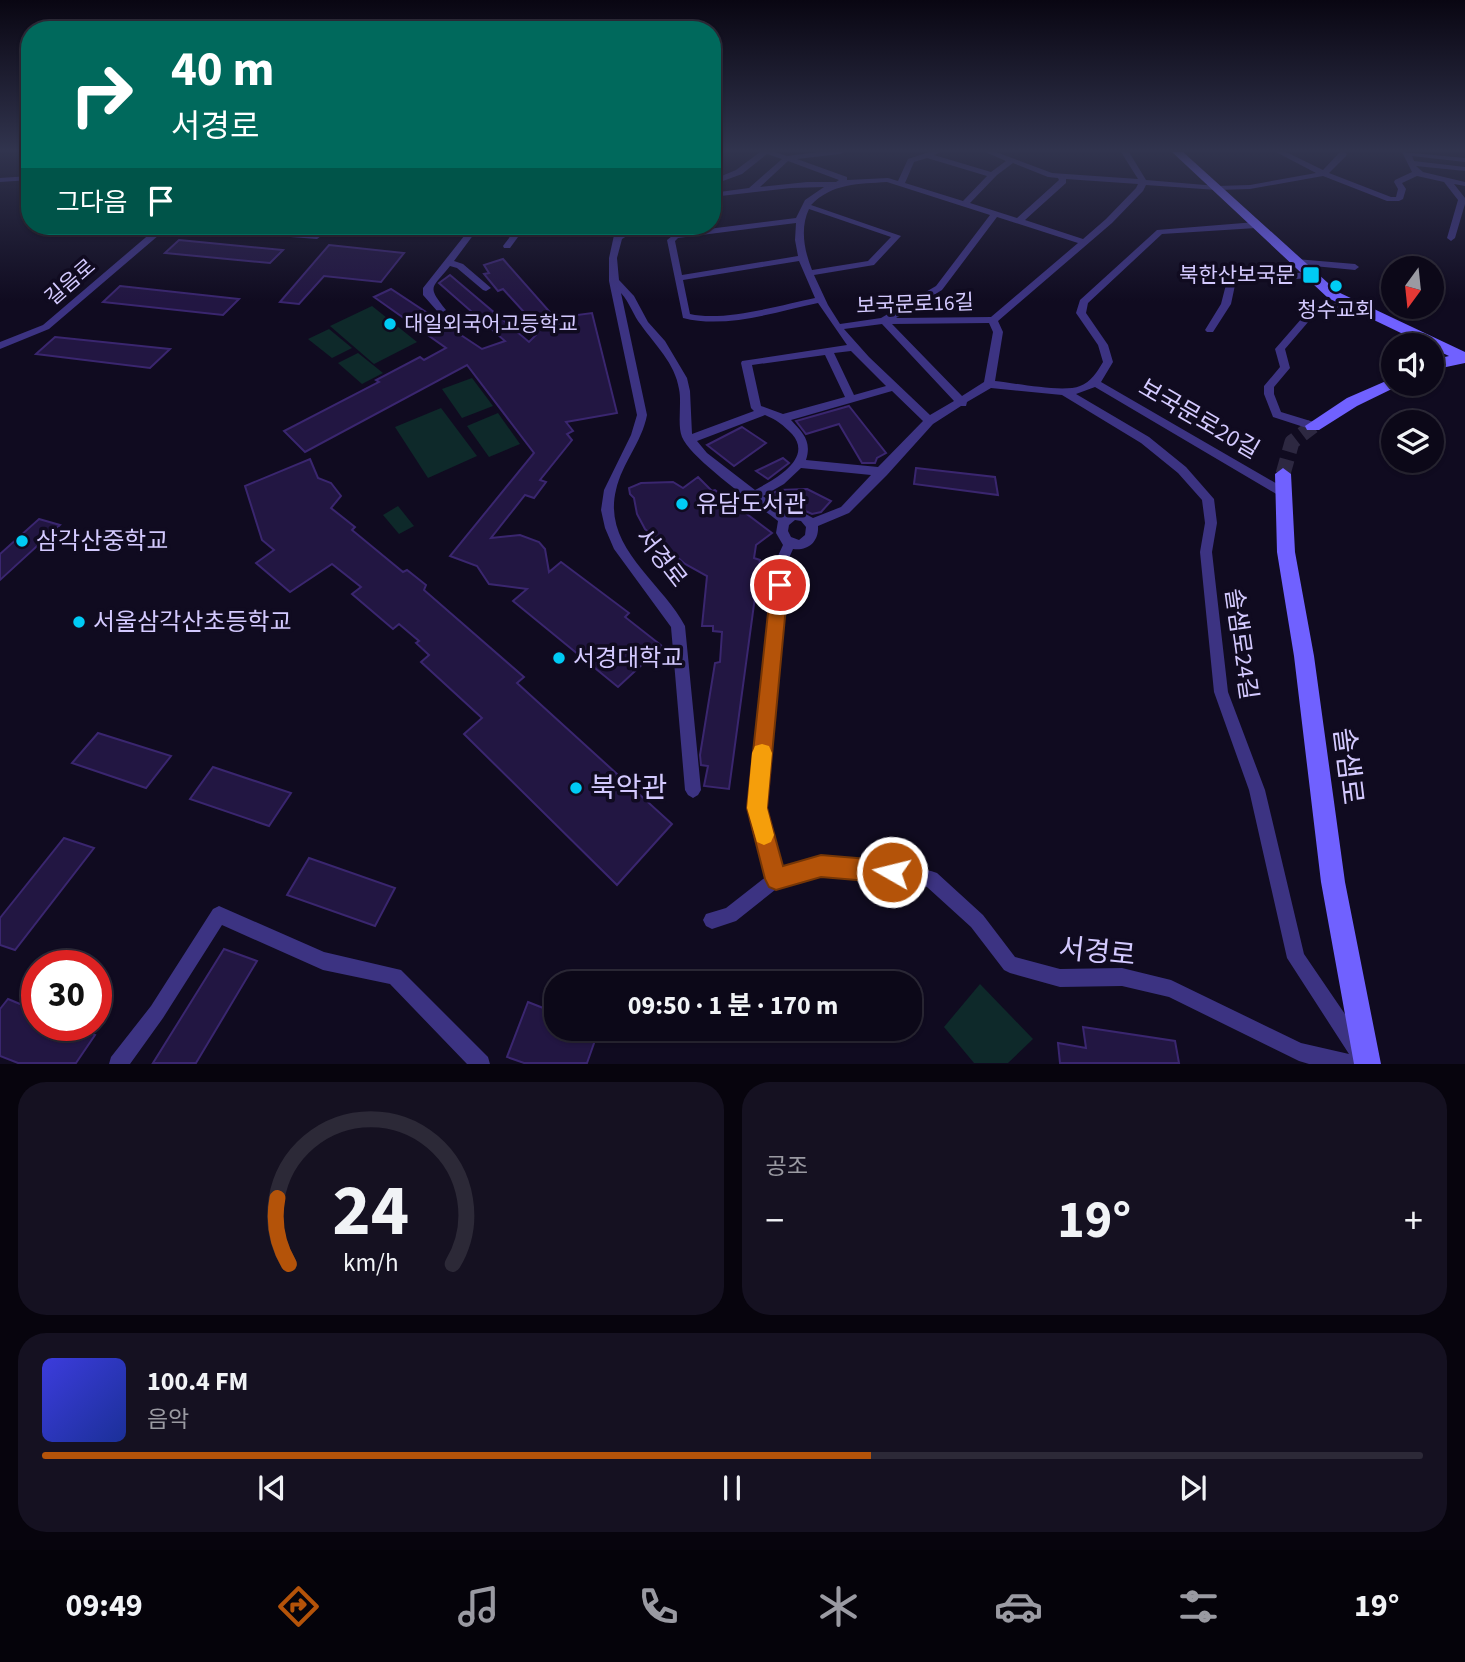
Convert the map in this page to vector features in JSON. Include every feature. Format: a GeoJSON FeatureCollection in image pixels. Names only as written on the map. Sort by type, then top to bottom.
{"type":"FeatureCollection","features":[{"type":"Feature","properties":{"kind":"main road"},"geometry":{"type":"LineString","coordinates":[[1231,202],[1310,275],[1347,303],[1464,358]]}},
{"type":"Feature","properties":{"kind":"main road"},"geometry":{"type":"LineString","coordinates":[[1444,362],[1464,358]]}},
{"type":"Feature","properties":{"kind":"main road"},"geometry":{"type":"LineString","coordinates":[[1313,426],[1352,402],[1381,389]]}},
{"type":"Feature","properties":{"kind":"main road","name":"솔샘로"},"geometry":{"type":"LineString","coordinates":[[1283,483],[1286,552],[1304,656],[1333,882],[1368,1063]]}},
{"type":"Feature","properties":{"kind":"street"},"geometry":{"type":"LineString","coordinates":[[809,202],[801,220],[799,242],[821,300],[854,347],[929,421]]}},
{"type":"Feature","properties":{"kind":"street"},"geometry":{"type":"LineString","coordinates":[[959,202],[1085,242]]}},
{"type":"Feature","properties":{"kind":"street"},"geometry":{"type":"LineString","coordinates":[[1019,221],[1040,202]]}},
{"type":"Feature","properties":{"kind":"street","name":"보국문로16길"},"geometry":{"type":"LineString","coordinates":[[838,327],[884,320],[993,320],[1085,242],[1128,202]]}},
{"type":"Feature","properties":{"kind":"street"},"geometry":{"type":"LineString","coordinates":[[1451,238],[1461,202]]}},
{"type":"Feature","properties":{"kind":"street"},"geometry":{"type":"LineString","coordinates":[[807,206],[897,236],[871,263],[810,274]]}},
{"type":"Feature","properties":{"kind":"street"},"geometry":{"type":"LineString","coordinates":[[962,403],[884,320],[939,288],[996,213]]}},
{"type":"Feature","properties":{"kind":"street"},"geometry":{"type":"LineString","coordinates":[[721,230],[801,220]]}},
{"type":"Feature","properties":{"kind":"street"},"geometry":{"type":"LineString","coordinates":[[1064,392],[1083,392],[1095,383],[1108,362],[1103,345],[1081,313],[1083,302],[1160,232],[1256,225]]}},
{"type":"Feature","properties":{"kind":"street","name":"길음로"},"geometry":{"type":"LineString","coordinates":[[0,346],[46,327],[153,235]]}},
{"type":"Feature","properties":{"kind":"street","name":"길음로"},"geometry":{"type":"LineString","coordinates":[[304,235],[317,236]]}},
{"type":"Feature","properties":{"kind":"street"},"geometry":{"type":"LineString","coordinates":[[441,310],[428,295],[428,288],[469,235]]}},
{"type":"Feature","properties":{"kind":"street"},"geometry":{"type":"LineString","coordinates":[[507,246],[515,235]]}},
{"type":"Feature","properties":{"kind":"street","name":"서경로"},"geometry":{"type":"LineString","coordinates":[[618,235],[613,258],[614,281],[642,415],[640,429],[611,486],[607,503],[610,523],[621,551],[668,607],[678,625],[693,790]]}},
{"type":"Feature","properties":{"kind":"street"},"geometry":{"type":"LineString","coordinates":[[684,235],[671,240],[686,316],[693,319],[821,300]]}},
{"type":"Feature","properties":{"kind":"street"},"geometry":{"type":"LineString","coordinates":[[678,278],[803,258]]}},
{"type":"Feature","properties":{"kind":"street"},"geometry":{"type":"LineString","coordinates":[[448,262],[460,266],[486,288]]}},
{"type":"Feature","properties":{"kind":"street"},"geometry":{"type":"LineString","coordinates":[[1296,262],[1355,267]]}},
{"type":"Feature","properties":{"kind":"street"},"geometry":{"type":"LineString","coordinates":[[1210,330],[1226,304],[1234,269],[1239,267],[1268,278],[1310,275]]}},
{"type":"Feature","properties":{"kind":"street"},"geometry":{"type":"LineString","coordinates":[[614,281],[631,298],[644,323],[660,340],[682,378],[690,439],[703,456],[785,520]]}},
{"type":"Feature","properties":{"kind":"street"},"geometry":{"type":"LineString","coordinates":[[1313,426],[1277,414],[1269,394],[1269,386],[1285,368],[1280,349],[1312,312],[1347,303]]}},
{"type":"Feature","properties":{"kind":"street","name":"보국문로16길"},"geometry":{"type":"LineString","coordinates":[[989,384],[998,332],[993,320]]}},
{"type":"Feature","properties":{"kind":"street"},"geometry":{"type":"LineString","coordinates":[[854,347],[746,363],[756,408],[761,413],[783,418],[895,387]]}},
{"type":"Feature","properties":{"kind":"street"},"geometry":{"type":"LineString","coordinates":[[828,351],[852,399]]}},
{"type":"Feature","properties":{"kind":"street","name":"보국문로20길"},"geometry":{"type":"LineString","coordinates":[[1095,383],[1283,483]]}},
{"type":"Feature","properties":{"kind":"street"},"geometry":{"type":"LineString","coordinates":[[811,524],[845,510],[929,421],[989,384]]}},
{"type":"Feature","properties":{"kind":"street","name":"솔샘로24길"},"geometry":{"type":"LineString","coordinates":[[989,384],[1064,392],[1145,440],[1182,470],[1208,499],[1211,523],[1206,552],[1221,692],[1257,790],[1297,958],[1368,1063]]}},
{"type":"Feature","properties":{"kind":"street"},"geometry":{"type":"LineString","coordinates":[[690,439],[761,413]]}},
{"type":"Feature","properties":{"kind":"street"},"geometry":{"type":"LineString","coordinates":[[754,496],[791,473],[800,464],[804,443],[783,418]]}},
{"type":"Feature","properties":{"kind":"street"},"geometry":{"type":"LineString","coordinates":[[800,464],[883,472]]}},
{"type":"Feature","properties":{"kind":"street"},"geometry":{"type":"LineString","coordinates":[[796,517],[811,524],[814,532],[809,540],[790,542],[779,530],[785,520],[796,517]]}},
{"type":"Feature","properties":{"kind":"street"},"geometry":{"type":"LineString","coordinates":[[776,879],[757,808],[757,797],[783,558],[790,542]]}},
{"type":"Feature","properties":{"kind":"street","name":"서경로"},"geometry":{"type":"LineString","coordinates":[[712,920],[730,915],[776,879],[821,866],[872,869],[931,879],[977,921],[1010,964],[1060,978],[1122,977],[1171,989],[1299,1052],[1353,1063]]}},
{"type":"Feature","properties":{"kind":"street"},"geometry":{"type":"LineString","coordinates":[[118,1063],[156,1012],[219,915],[323,961],[396,976],[481,1063]]}},
{"type":"Feature","properties":{"kind":"green space"},"geometry":{"type":"Polygon","coordinates":[[[372,306],[417,342],[374,364],[330,326],[372,306]]]}},
{"type":"Feature","properties":{"kind":"green space"},"geometry":{"type":"Polygon","coordinates":[[[329,329],[352,348],[332,358],[308,339],[329,329]]]}},
{"type":"Feature","properties":{"kind":"green space"},"geometry":{"type":"Polygon","coordinates":[[[358,353],[383,373],[362,384],[338,363],[358,353]]]}},
{"type":"Feature","properties":{"kind":"green space"},"geometry":{"type":"Polygon","coordinates":[[[472,378],[493,406],[462,418],[442,389],[472,378]]]}},
{"type":"Feature","properties":{"kind":"green space"},"geometry":{"type":"Polygon","coordinates":[[[441,408],[477,456],[428,478],[395,427],[441,408]]]}},
{"type":"Feature","properties":{"kind":"green space"},"geometry":{"type":"Polygon","coordinates":[[[498,413],[520,444],[489,457],[467,426],[498,413]]]}},
{"type":"Feature","properties":{"kind":"green space"},"geometry":{"type":"Polygon","coordinates":[[[398,506],[414,526],[399,534],[383,515],[398,506]]]}},
{"type":"Feature","properties":{"kind":"green space"},"geometry":{"type":"Polygon","coordinates":[[[980,984],[1033,1039],[1008,1063],[974,1063],[944,1027],[980,984]]]}},
{"type":"Feature","properties":{"kind":"building"},"geometry":{"type":"Polygon","coordinates":[[[179,240],[283,250],[270,263],[165,253],[179,240]]]}},
{"type":"Feature","properties":{"kind":"building"},"geometry":{"type":"Polygon","coordinates":[[[329,245],[404,253],[381,282],[324,276],[299,304],[280,302],[329,245]]]}},
{"type":"Feature","properties":{"kind":"building"},"geometry":{"type":"Polygon","coordinates":[[[503,259],[555,318],[592,313],[617,413],[566,422],[573,431],[567,434],[572,440],[540,480],[546,482],[534,498],[525,495],[491,538],[520,535],[539,542],[545,549],[549,572],[561,562],[629,613],[625,617],[662,646],[618,687],[513,601],[527,589],[489,584],[477,566],[450,556],[534,453],[467,365],[305,452],[284,431],[379,382],[376,380],[420,357],[424,360],[446,348],[374,297],[391,289],[482,349],[505,341],[439,283],[450,275],[529,342],[536,335],[527,325],[534,323],[503,289],[498,291],[484,274],[489,273],[484,265],[503,259]]]}},
{"type":"Feature","properties":{"kind":"building"},"geometry":{"type":"Polygon","coordinates":[[[120,286],[239,299],[223,315],[103,302],[120,286]]]}},
{"type":"Feature","properties":{"kind":"building"},"geometry":{"type":"Polygon","coordinates":[[[55,337],[170,349],[150,368],[36,354],[55,337]]]}},
{"type":"Feature","properties":{"kind":"building"},"geometry":{"type":"Polygon","coordinates":[[[849,406],[886,453],[877,458],[875,463],[862,463],[839,424],[806,434],[796,421],[849,406]]]}},
{"type":"Feature","properties":{"kind":"building"},"geometry":{"type":"Polygon","coordinates":[[[742,427],[766,443],[734,466],[707,445],[742,427]]]}},
{"type":"Feature","properties":{"kind":"building"},"geometry":{"type":"Polygon","coordinates":[[[783,458],[789,463],[768,479],[756,471],[783,458]]]}},
{"type":"Feature","properties":{"kind":"building"},"geometry":{"type":"Polygon","coordinates":[[[310,459],[318,478],[331,483],[341,496],[331,508],[355,527],[352,530],[403,572],[407,570],[426,585],[424,590],[524,677],[517,683],[672,824],[617,885],[464,734],[482,718],[421,662],[429,655],[416,643],[419,641],[399,624],[393,629],[352,594],[361,587],[332,564],[290,592],[256,563],[274,550],[262,540],[245,486],[310,459]]]}},
{"type":"Feature","properties":{"kind":"building"},"geometry":{"type":"Polygon","coordinates":[[[916,468],[995,477],[998,495],[914,484],[916,468]]]}},
{"type":"Feature","properties":{"kind":"building"},"geometry":{"type":"Polygon","coordinates":[[[698,477],[712,491],[715,490],[772,533],[756,545],[754,558],[760,560],[729,789],[704,786],[708,766],[701,765],[700,755],[715,663],[720,662],[722,632],[713,631],[713,626],[702,626],[707,576],[685,564],[645,529],[629,488],[641,483],[673,482],[683,488],[698,477]]]}},
{"type":"Feature","properties":{"kind":"building"},"geometry":{"type":"Polygon","coordinates":[[[807,489],[831,501],[821,512],[812,514],[801,509],[788,511],[770,495],[779,490],[807,489]]]}},
{"type":"Feature","properties":{"kind":"building"},"geometry":{"type":"Polygon","coordinates":[[[39,519],[60,525],[0,580],[0,554],[39,519]]]}},
{"type":"Feature","properties":{"kind":"building"},"geometry":{"type":"Polygon","coordinates":[[[98,733],[171,756],[146,788],[72,763],[98,733]]]}},
{"type":"Feature","properties":{"kind":"building"},"geometry":{"type":"Polygon","coordinates":[[[213,767],[291,793],[269,826],[190,799],[213,767]]]}},
{"type":"Feature","properties":{"kind":"building"},"geometry":{"type":"Polygon","coordinates":[[[64,838],[94,848],[15,950],[0,945],[0,918],[64,838]]]}},
{"type":"Feature","properties":{"kind":"building"},"geometry":{"type":"Polygon","coordinates":[[[309,858],[395,888],[375,926],[287,895],[309,858]]]}},
{"type":"Feature","properties":{"kind":"building"},"geometry":{"type":"Polygon","coordinates":[[[224,949],[257,961],[196,1063],[153,1063],[224,949]]]}},
{"type":"Feature","properties":{"kind":"building"},"geometry":{"type":"Polygon","coordinates":[[[8,999],[21,1004],[21,1041],[91,1041],[76,1063],[18,1063],[0,1056],[0,1009],[8,999]]]}},
{"type":"Feature","properties":{"kind":"building"},"geometry":{"type":"Polygon","coordinates":[[[528,1002],[544,1008],[544,1041],[595,1041],[587,1063],[524,1063],[507,1057],[528,1002]]]}},
{"type":"Feature","properties":{"kind":"building"},"geometry":{"type":"Polygon","coordinates":[[[1083,1027],[1175,1041],[1179,1063],[1060,1063],[1058,1043],[1086,1048],[1083,1027]]]}},
{"type":"Feature","properties":{"kind":"tunnel"},"geometry":{"type":"LineString","coordinates":[[1283,474],[1292,442],[1313,426]]}},
{"type":"Feature","properties":{"kind":"slow traffic"},"geometry":{"type":"LineString","coordinates":[[762,753],[757,808],[764,835]]}},
{"type":"Feature","properties":{"kind":"place","name":"북한산보국문"},"geometry":{"type":"Point","coordinates":[1311,275]}},
{"type":"Feature","properties":{"kind":"place","name":"청수교회"},"geometry":{"type":"Point","coordinates":[1336,286]}},
{"type":"Feature","properties":{"kind":"place","name":"대일외국어고등학교"},"geometry":{"type":"Point","coordinates":[390,324]}},
{"type":"Feature","properties":{"kind":"place","name":"유담도서관"},"geometry":{"type":"Point","coordinates":[682,504]}},
{"type":"Feature","properties":{"kind":"place","name":"삼각산중학교"},"geometry":{"type":"Point","coordinates":[22,541]}},
{"type":"Feature","properties":{"kind":"place","name":"서울삼각산초등학교"},"geometry":{"type":"Point","coordinates":[79,622]}},
{"type":"Feature","properties":{"kind":"place","name":"서경대학교"},"geometry":{"type":"Point","coordinates":[559,658]}},
{"type":"Feature","properties":{"kind":"place","name":"북악관"},"geometry":{"type":"Point","coordinates":[576,788]}},
{"type":"Feature","properties":{"kind":"route"},"geometry":{"type":"LineString","coordinates":[[780,585],[757,797],[757,808],[776,879],[821,866],[846,866],[892,872]]}}]}
